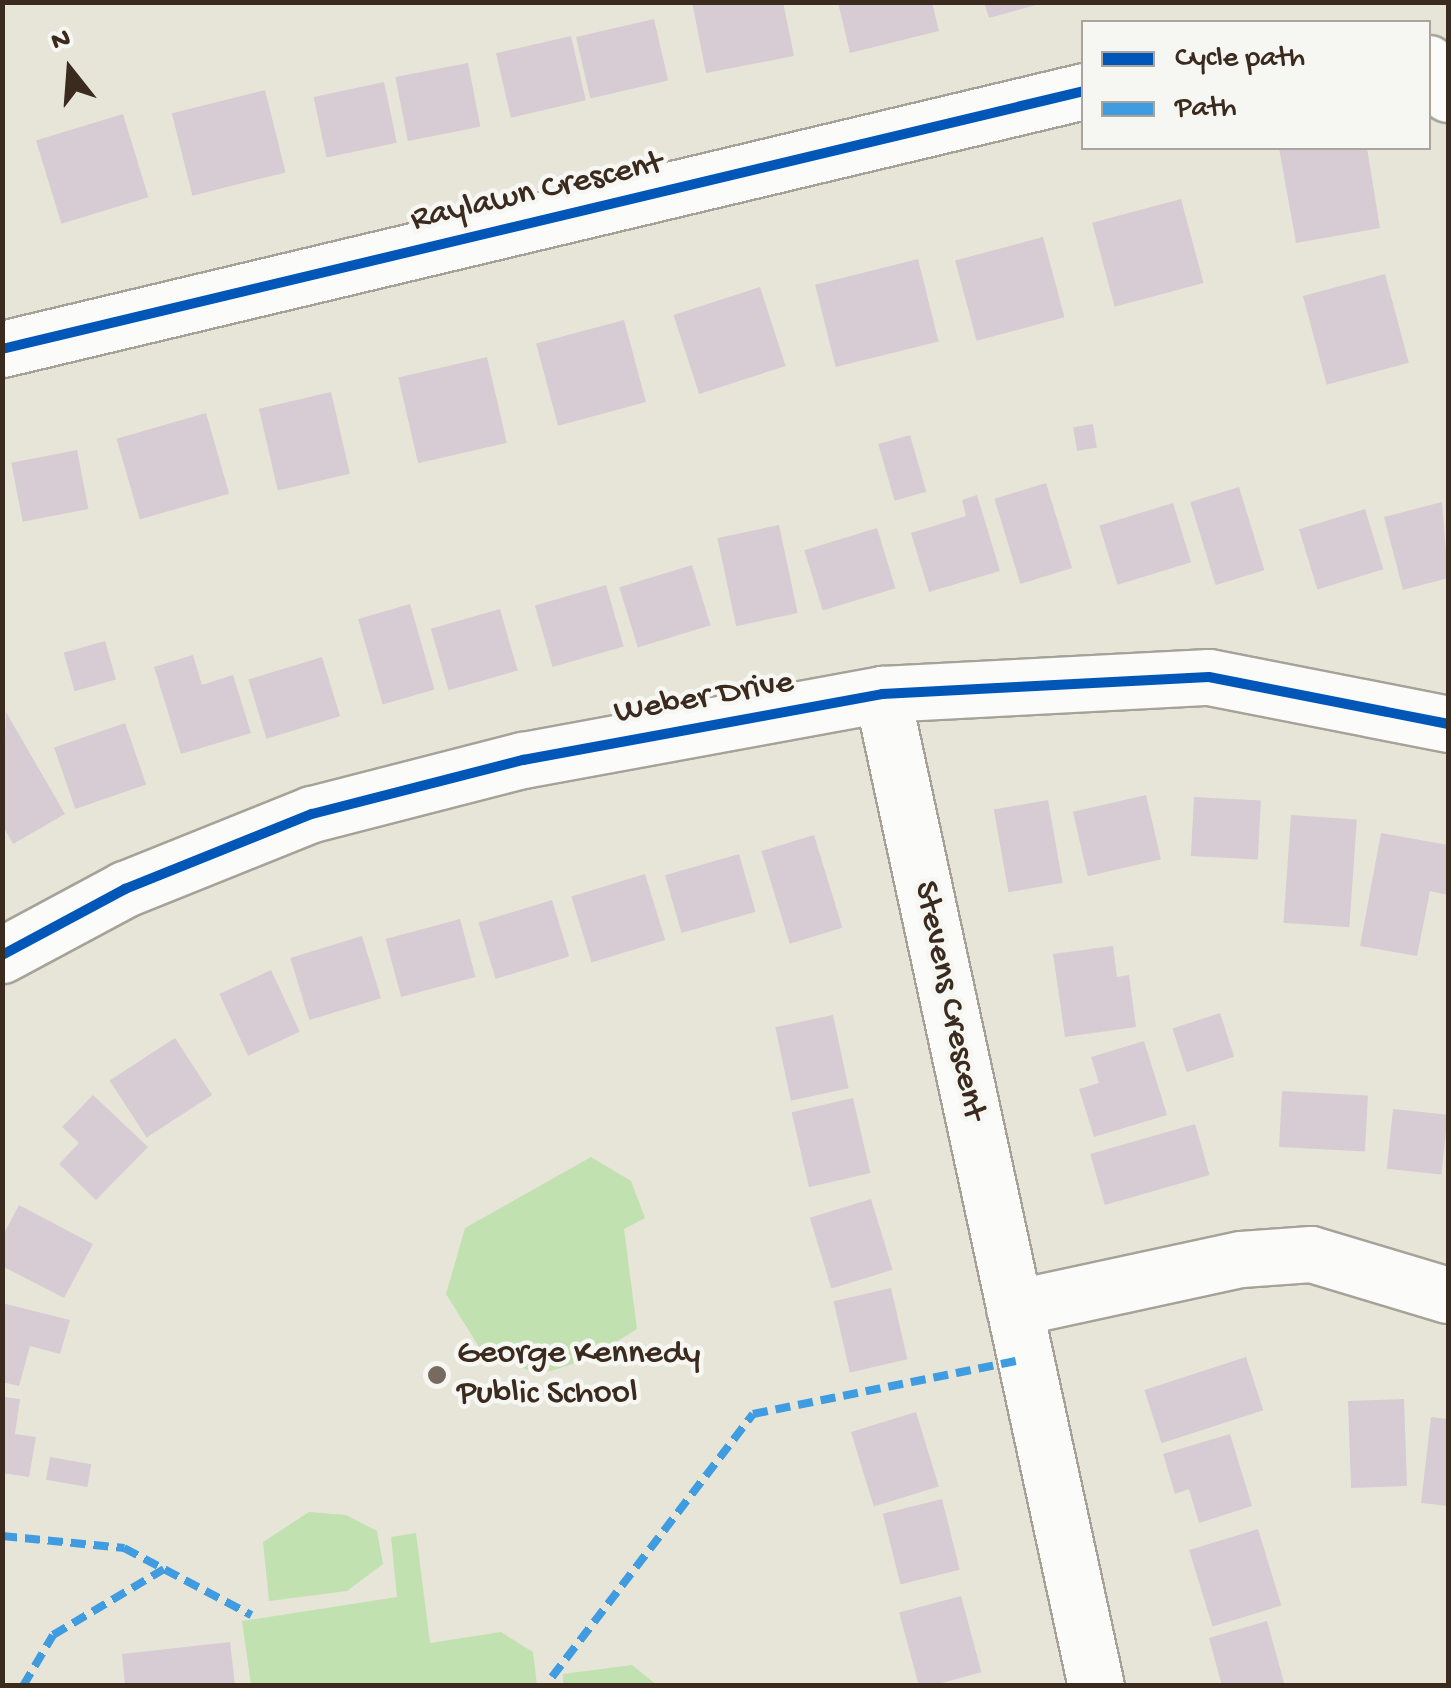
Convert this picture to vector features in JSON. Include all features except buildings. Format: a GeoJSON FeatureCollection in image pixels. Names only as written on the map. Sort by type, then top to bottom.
{"type":"FeatureCollection","features":[{"type":"Feature","properties":{"kind":"street"},"geometry":{"type":"LineString","coordinates":[[1431,68],[1448,94]]}},
{"type":"Feature","properties":{"kind":"street","name":"Raylawn Crescent"},"geometry":{"type":"LineString","coordinates":[[2,349],[1081,92]]}},
{"type":"Feature","properties":{"kind":"street","name":"Weber Drive"},"geometry":{"type":"LineString","coordinates":[[2,955],[125,889],[312,814],[524,760],[882,694],[1209,677],[1448,724]]}},
{"type":"Feature","properties":{"kind":"street","name":"Stevens Crescent"},"geometry":{"type":"LineString","coordinates":[[882,694],[1096,1686]]}},
{"type":"Feature","properties":{"kind":"street"},"geometry":{"type":"LineString","coordinates":[[1014,1308],[1240,1259],[1311,1254],[1448,1294]]}},
{"type":"Feature","properties":{"kind":"green space"},"geometry":{"type":"Polygon","coordinates":[[[591,1157],[631,1181],[645,1218],[624,1229],[637,1329],[591,1358],[538,1375],[479,1347],[446,1294],[465,1228],[591,1157]]]}},
{"type":"Feature","properties":{"kind":"green space"},"geometry":{"type":"Polygon","coordinates":[[[309,1512],[346,1515],[377,1531],[383,1564],[347,1591],[269,1601],[263,1542],[309,1512]]]}},
{"type":"Feature","properties":{"kind":"green space"},"geometry":{"type":"Polygon","coordinates":[[[416,1533],[430,1643],[501,1632],[533,1652],[537,1685],[251,1685],[242,1621],[397,1597],[391,1537],[416,1533]]]}},
{"type":"Feature","properties":{"kind":"green space"},"geometry":{"type":"Polygon","coordinates":[[[632,1665],[657,1685],[563,1685],[563,1674],[632,1665]]]}},
{"type":"Feature","properties":{"kind":"marked path"},"geometry":{"type":"LineString","coordinates":[[552,1677],[753,1414],[1020,1360]]}},
{"type":"Feature","properties":{"kind":"marked path"},"geometry":{"type":"LineString","coordinates":[[2,1536],[124,1548],[251,1615]]}},
{"type":"Feature","properties":{"kind":"marked path"},"geometry":{"type":"LineString","coordinates":[[23,1686],[53,1635],[164,1569]]}},
{"type":"Feature","properties":{"kind":"cycle path"},"geometry":{"type":"LineString","coordinates":[[2,349],[1081,92]]}},
{"type":"Feature","properties":{"kind":"cycle path"},"geometry":{"type":"LineString","coordinates":[[2,955],[125,889],[312,814],[523,760],[882,694],[1209,677],[1448,724]]}},
{"type":"Feature","properties":{"kind":"place","name":"George Kennedy Public School"},"geometry":{"type":"Point","coordinates":[437,1375]}}]}
